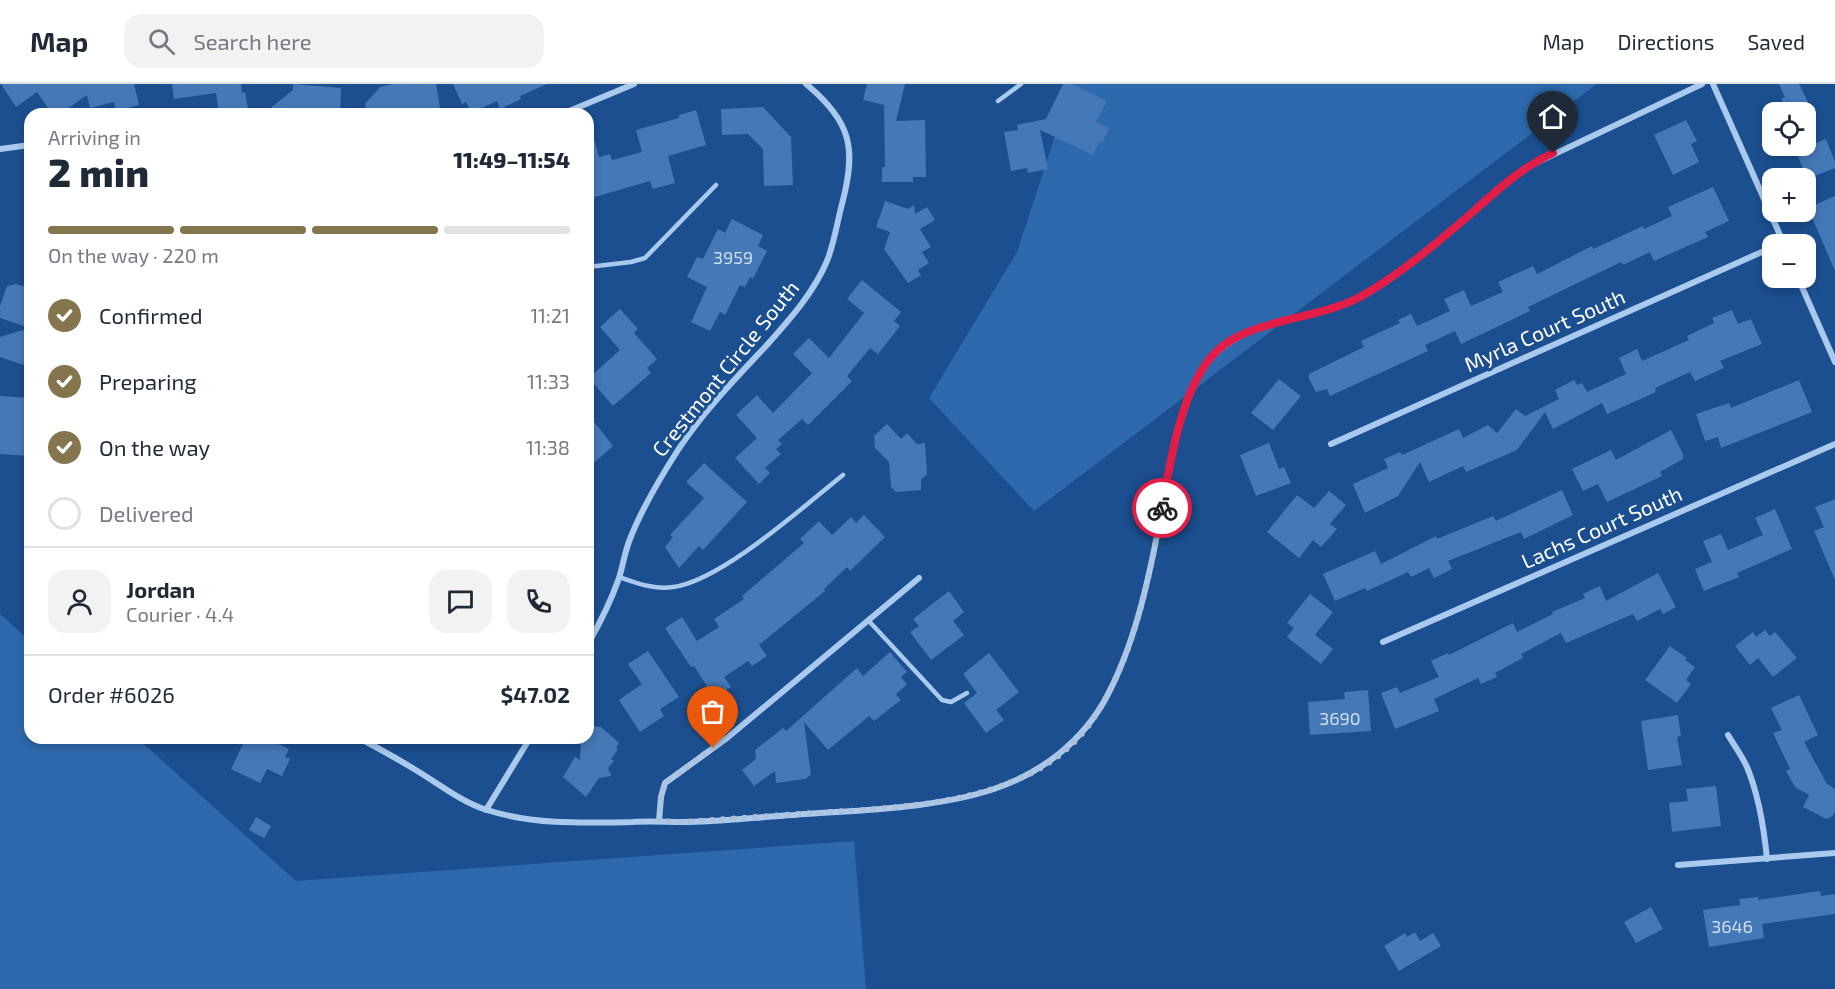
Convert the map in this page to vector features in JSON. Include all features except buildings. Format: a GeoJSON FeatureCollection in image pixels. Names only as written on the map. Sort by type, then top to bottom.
{"type":"FeatureCollection","features":[{"type":"Feature","properties":{"kind":"street"},"geometry":{"type":"LineString","coordinates":[[576,108],[634,84]]}},
{"type":"Feature","properties":{"kind":"street","name":"Crestmont Circle South"},"geometry":{"type":"LineString","coordinates":[[594,633],[619,577],[629,540],[645,507],[679,449],[736,378],[797,310],[813,288],[827,261],[848,183],[849,155],[846,132],[836,112],[806,84]]}},
{"type":"Feature","properties":{"kind":"street"},"geometry":{"type":"LineString","coordinates":[[369,744],[486,810],[526,818],[573,823],[682,822],[856,811],[939,801],[994,789],[1018,779],[1057,756],[1076,739],[1092,721],[1117,677],[1142,602],[1166,482],[1187,400],[1195,381],[1216,351],[1243,333],[1312,315],[1359,297],[1414,261],[1525,168],[1702,84]]}},
{"type":"Feature","properties":{"kind":"street"},"geometry":{"type":"LineString","coordinates":[[1713,84],[1778,234]]}},
{"type":"Feature","properties":{"kind":"street"},"geometry":{"type":"LineString","coordinates":[[0,149],[24,146]]}},
{"type":"Feature","properties":{"kind":"street","name":"Myrla Court South"},"geometry":{"type":"LineString","coordinates":[[1331,444],[1762,252]]}},
{"type":"Feature","properties":{"kind":"street"},"geometry":{"type":"LineString","coordinates":[[1802,288],[1835,362]]}},
{"type":"Feature","properties":{"kind":"street","name":"Lachs Court South"},"geometry":{"type":"LineString","coordinates":[[1383,642],[1835,444]]}},
{"type":"Feature","properties":{"kind":"street"},"geometry":{"type":"LineString","coordinates":[[659,821],[661,796],[665,783],[727,738],[920,578]]}},
{"type":"Feature","properties":{"kind":"street"},"geometry":{"type":"LineString","coordinates":[[1728,735],[1751,777],[1764,827],[1767,859]]}},
{"type":"Feature","properties":{"kind":"street"},"geometry":{"type":"LineString","coordinates":[[486,810],[526,744]]}},
{"type":"Feature","properties":{"kind":"street"},"geometry":{"type":"LineString","coordinates":[[1678,865],[1835,853]]}},
{"type":"Feature","properties":{"kind":"lane"},"geometry":{"type":"LineString","coordinates":[[998,101],[1021,84]]}},
{"type":"Feature","properties":{"kind":"lane"},"geometry":{"type":"LineString","coordinates":[[594,266],[632,262],[645,258],[716,185]]}},
{"type":"Feature","properties":{"kind":"lane"},"geometry":{"type":"LineString","coordinates":[[619,577],[660,588],[689,584],[709,574],[770,533],[843,474]]}},
{"type":"Feature","properties":{"kind":"lane"},"geometry":{"type":"LineString","coordinates":[[868,620],[942,700],[951,702],[967,693]]}},
{"type":"Feature","properties":{"kind":"shaded area"},"geometry":{"type":"Polygon","coordinates":[[[1072,84],[1597,84],[1034,511],[929,398],[1017,252],[1072,84]]]}},
{"type":"Feature","properties":{"kind":"shaded area"},"geometry":{"type":"Polygon","coordinates":[[[0,614],[24,636],[24,744],[144,744],[296,881],[854,841],[866,989],[0,989],[0,614]]]}},
{"type":"Feature","properties":{"kind":"way so far"},"geometry":{"type":"LineString","coordinates":[[713,748],[665,783],[661,796],[659,821],[682,822],[898,807],[967,796],[994,789],[1039,768],[1057,756],[1092,721],[1117,677],[1142,602],[1162,508]]}},
{"type":"Feature","properties":{"kind":"route"},"geometry":{"type":"LineString","coordinates":[[1162,508],[1166,482],[1187,400],[1195,381],[1216,351],[1243,333],[1312,315],[1347,303],[1377,287],[1414,261],[1513,176],[1553,153]]}}]}
